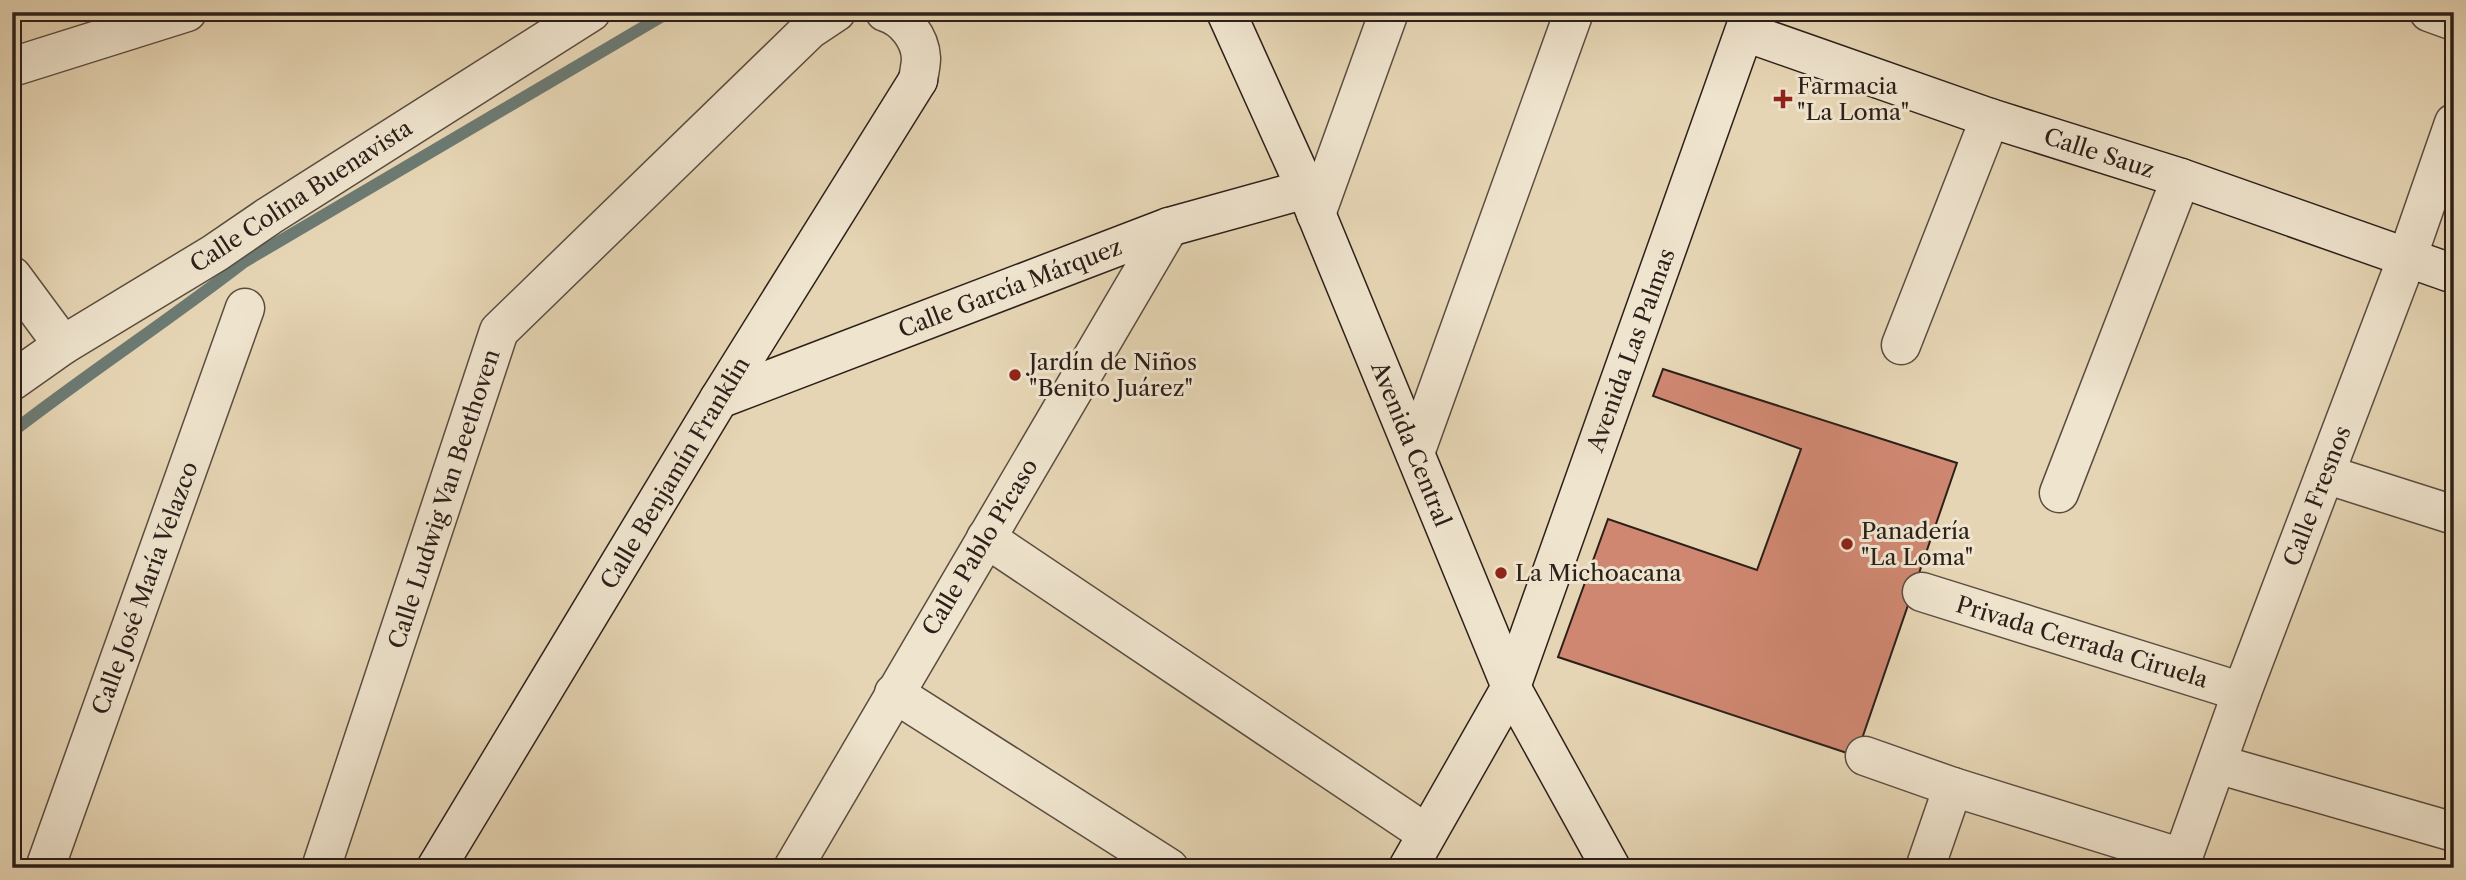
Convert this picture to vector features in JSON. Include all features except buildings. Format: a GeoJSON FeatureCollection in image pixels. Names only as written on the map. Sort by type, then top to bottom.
{"type":"FeatureCollection","features":[{"type":"Feature","properties":{"kind":"street"},"geometry":{"type":"LineString","coordinates":[[12,67],[187,12]]}},
{"type":"Feature","properties":{"kind":"street","name":"Calle Colina Buenavista"},"geometry":{"type":"LineString","coordinates":[[12,381],[63,345],[215,253],[591,12]]}},
{"type":"Feature","properties":{"kind":"street","name":"Calle Ludwig Van Beethoven"},"geometry":{"type":"LineString","coordinates":[[321,868],[499,331],[809,30],[836,12]]}},
{"type":"Feature","properties":{"kind":"street","name":"Calle Benjamín Franklin"},"geometry":{"type":"LineString","coordinates":[[436,868],[719,399],[918,80],[921,57],[915,34],[895,15],[885,12]]}},
{"type":"Feature","properties":{"kind":"street","name":"Avenida Central"},"geometry":{"type":"LineString","coordinates":[[1226,12],[1311,202],[1511,687],[1611,868]]}},
{"type":"Feature","properties":{"kind":"street"},"geometry":{"type":"LineString","coordinates":[[1311,202],[1389,12]]}},
{"type":"Feature","properties":{"kind":"street"},"geometry":{"type":"LineString","coordinates":[[1415,453],[1574,12]]}},
{"type":"Feature","properties":{"kind":"street"},"geometry":{"type":"LineString","coordinates":[[2429,12],[2454,21]]}},
{"type":"Feature","properties":{"kind":"street","name":"Calle Sauz"},"geometry":{"type":"LineString","coordinates":[[1748,22],[1990,118],[2181,178],[2454,274]]}},
{"type":"Feature","properties":{"kind":"street","name":"Avenida Las Palmas"},"geometry":{"type":"LineString","coordinates":[[1408,868],[1511,687],[1748,22]]}},
{"type":"Feature","properties":{"kind":"street"},"geometry":{"type":"LineString","coordinates":[[1901,345],[1990,118]]}},
{"type":"Feature","properties":{"kind":"street","name":"Calle Fresnos"},"geometry":{"type":"LineString","coordinates":[[2181,863],[2242,692],[2407,258],[2454,123]]}},
{"type":"Feature","properties":{"kind":"street"},"geometry":{"type":"LineString","coordinates":[[2059,493],[2181,178]]}},
{"type":"Feature","properties":{"kind":"street","name":"Calle García Márquez"},"geometry":{"type":"LineString","coordinates":[[719,399],[1169,227],[1311,202]]}},
{"type":"Feature","properties":{"kind":"street","name":"Calle Pablo Picaso"},"geometry":{"type":"LineString","coordinates":[[793,868],[1169,227]]}},
{"type":"Feature","properties":{"kind":"street"},"geometry":{"type":"LineString","coordinates":[[12,276],[63,345]]}},
{"type":"Feature","properties":{"kind":"street","name":"Calle José María Velazco"},"geometry":{"type":"LineString","coordinates":[[45,868],[245,308]]}},
{"type":"Feature","properties":{"kind":"street"},"geometry":{"type":"LineString","coordinates":[[2325,474],[2454,515]]}},
{"type":"Feature","properties":{"kind":"street"},"geometry":{"type":"LineString","coordinates":[[986,538],[1427,834]]}},
{"type":"Feature","properties":{"kind":"street","name":"Privada Cerrada Ciruela"},"geometry":{"type":"LineString","coordinates":[[1922,592],[2242,692]]}},
{"type":"Feature","properties":{"kind":"street"},"geometry":{"type":"LineString","coordinates":[[894,692],[1169,868]]}},
{"type":"Feature","properties":{"kind":"street"},"geometry":{"type":"LineString","coordinates":[[1865,757],[2181,863]]}},
{"type":"Feature","properties":{"kind":"street"},"geometry":{"type":"LineString","coordinates":[[2217,764],[2454,832]]}},
{"type":"Feature","properties":{"kind":"street"},"geometry":{"type":"LineString","coordinates":[[1925,868],[1953,787]]}},
{"type":"Feature","properties":{"kind":"waterway"},"geometry":{"type":"LineString","coordinates":[[12,432],[244,262],[669,12]]}},
{"type":"Feature","properties":{"kind":"place","name":"Farmacia \"La Loma\""},"geometry":{"type":"Point","coordinates":[1783,99]}},
{"type":"Feature","properties":{"kind":"place","name":"Jardín de Niños \"Benito Juárez\""},"geometry":{"type":"Point","coordinates":[1015,375]}},
{"type":"Feature","properties":{"kind":"place","name":"Panadería \"La Loma\""},"geometry":{"type":"Point","coordinates":[1847,544]}},
{"type":"Feature","properties":{"kind":"place","name":"La Michoacana"},"geometry":{"type":"Point","coordinates":[1501,573]}}]}
